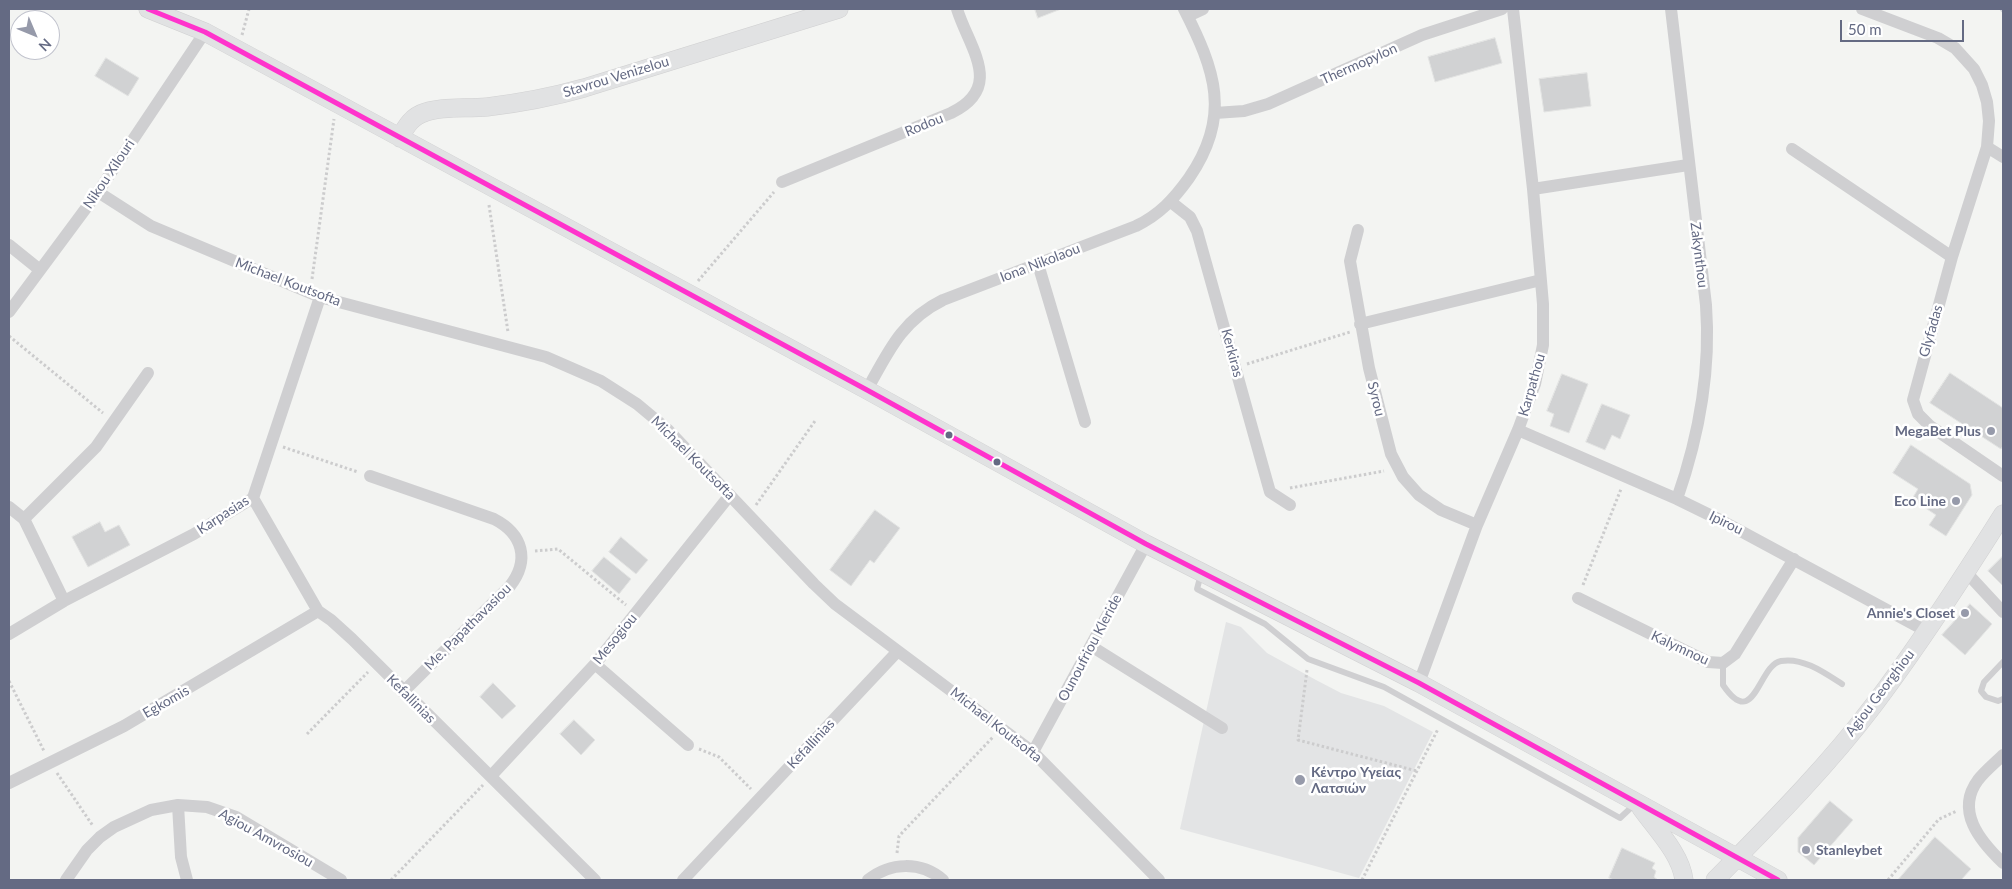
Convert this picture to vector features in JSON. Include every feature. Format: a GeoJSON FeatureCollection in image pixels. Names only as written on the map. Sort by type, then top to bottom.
{"type":"FeatureCollection","features":[{"type":"Feature","properties":{"kind":"main road"},"geometry":{"type":"LineString","coordinates":[[148,9],[204,32],[868,390],[1146,544],[1418,683],[1778,880]]}},
{"type":"Feature","properties":{"kind":"main road","name":"Stavrou Venizelou"},"geometry":{"type":"LineString","coordinates":[[400,138],[411,120],[425,112],[484,107],[549,97],[584,88],[839,9]]}},
{"type":"Feature","properties":{"kind":"main road","name":"Agiou Georghiou"},"geometry":{"type":"LineString","coordinates":[[1716,880],[1854,731],[1926,631],[2003,514]]}},
{"type":"Feature","properties":{"kind":"main road"},"geometry":{"type":"LineString","coordinates":[[1636,802],[1673,851],[1684,880]]}},
{"type":"Feature","properties":{"kind":"street","name":"Rodou"},"geometry":{"type":"LineString","coordinates":[[782,182],[952,113],[971,100],[979,88],[980,66],[957,9]]}},
{"type":"Feature","properties":{"kind":"street"},"geometry":{"type":"LineString","coordinates":[[1186,13],[1203,9]]}},
{"type":"Feature","properties":{"kind":"street","name":"Thermopylon"},"geometry":{"type":"LineString","coordinates":[[1215,113],[1244,111],[1268,104],[1422,35],[1502,9]]}},
{"type":"Feature","properties":{"kind":"street","name":"Karpathou"},"geometry":{"type":"LineString","coordinates":[[1418,683],[1477,525],[1518,430],[1535,384],[1543,345],[1543,304],[1534,189],[1513,9]]}},
{"type":"Feature","properties":{"kind":"street","name":"Zakynthou"},"geometry":{"type":"LineString","coordinates":[[1670,9],[1706,305],[1707,359],[1696,437],[1677,499]]}},
{"type":"Feature","properties":{"kind":"street","name":"Glyfadas"},"geometry":{"type":"LineString","coordinates":[[1862,9],[1938,38],[1954,48],[1968,61],[1979,77],[1985,92],[1988,111],[1987,147],[1952,257],[1914,392],[1914,408],[1930,426],[2003,476]]}},
{"type":"Feature","properties":{"kind":"street","name":"Iona Nikolaou"},"geometry":{"type":"LineString","coordinates":[[868,390],[896,339],[918,315],[943,300],[1141,224],[1171,202],[1192,174],[1204,153],[1212,134],[1215,113],[1215,91],[1211,71],[1186,13]]}},
{"type":"Feature","properties":{"kind":"street","name":"Nikou Xilouri"},"geometry":{"type":"LineString","coordinates":[[9,312],[98,192],[204,32]]}},
{"type":"Feature","properties":{"kind":"street"},"geometry":{"type":"LineString","coordinates":[[1987,147],[2003,157]]}},
{"type":"Feature","properties":{"kind":"street"},"geometry":{"type":"LineString","coordinates":[[1792,149],[1952,257]]}},
{"type":"Feature","properties":{"kind":"street"},"geometry":{"type":"LineString","coordinates":[[1534,189],[1688,165]]}},
{"type":"Feature","properties":{"kind":"street","name":"Michael Koutsofta"},"geometry":{"type":"LineString","coordinates":[[98,192],[129,214],[157,229],[315,295],[510,347],[567,365],[620,392],[667,429],[814,584],[842,610],[1033,752],[1159,880]]}},
{"type":"Feature","properties":{"kind":"street","name":"Kerkiras"},"geometry":{"type":"LineString","coordinates":[[1171,202],[1190,217],[1200,238],[1270,492]]}},
{"type":"Feature","properties":{"kind":"street","name":"Syrou"},"geometry":{"type":"LineString","coordinates":[[1358,230],[1350,261],[1360,327],[1387,442],[1397,468],[1410,486],[1430,504],[1450,515],[1477,525]]}},
{"type":"Feature","properties":{"kind":"street"},"geometry":{"type":"LineString","coordinates":[[9,245],[40,270]]}},
{"type":"Feature","properties":{"kind":"street"},"geometry":{"type":"LineString","coordinates":[[1038,264],[1085,422]]}},
{"type":"Feature","properties":{"kind":"street"},"geometry":{"type":"LineString","coordinates":[[1360,327],[1541,280]]}},
{"type":"Feature","properties":{"kind":"street","name":"Karpasias"},"geometry":{"type":"LineString","coordinates":[[9,634],[64,602],[194,534],[253,498],[315,295]]}},
{"type":"Feature","properties":{"kind":"street"},"geometry":{"type":"LineString","coordinates":[[24,519],[96,447],[148,373]]}},
{"type":"Feature","properties":{"kind":"street","name":"Ipirou"},"geometry":{"type":"LineString","coordinates":[[1518,430],[1677,499],[1794,559],[1926,631]]}},
{"type":"Feature","properties":{"kind":"street"},"geometry":{"type":"LineString","coordinates":[[370,476],[494,519],[509,528],[515,535],[521,552]]}},
{"type":"Feature","properties":{"kind":"street"},"geometry":{"type":"LineString","coordinates":[[1270,492],[1290,505]]}},
{"type":"Feature","properties":{"kind":"street","name":"Mesogiou"},"geometry":{"type":"LineString","coordinates":[[491,776],[595,664],[730,495]]}},
{"type":"Feature","properties":{"kind":"street","name":"Kefallinias"},"geometry":{"type":"LineString","coordinates":[[253,498],[318,611],[331,620],[595,880]]}},
{"type":"Feature","properties":{"kind":"street"},"geometry":{"type":"LineString","coordinates":[[9,507],[24,519],[64,602]]}},
{"type":"Feature","properties":{"kind":"street","name":"Ounoufriou Kleride"},"geometry":{"type":"LineString","coordinates":[[1033,752],[1146,544]]}},
{"type":"Feature","properties":{"kind":"street","name":"Me. Papathavasiou"},"geometry":{"type":"LineString","coordinates":[[404,692],[510,586],[520,569],[521,552]]}},
{"type":"Feature","properties":{"kind":"street","name":"Kalymnou"},"geometry":{"type":"LineString","coordinates":[[1578,598],[1708,662],[1723,663],[1734,654],[1794,559]]}},
{"type":"Feature","properties":{"kind":"street"},"geometry":{"type":"LineString","coordinates":[[1966,572],[2003,612]]}},
{"type":"Feature","properties":{"kind":"street","name":"Egkomis"},"geometry":{"type":"LineString","coordinates":[[9,783],[124,726],[318,611]]}},
{"type":"Feature","properties":{"kind":"street"},"geometry":{"type":"LineString","coordinates":[[1091,646],[1222,728]]}},
{"type":"Feature","properties":{"kind":"street","name":"Kefallinias"},"geometry":{"type":"LineString","coordinates":[[683,880],[897,652]]}},
{"type":"Feature","properties":{"kind":"street"},"geometry":{"type":"LineString","coordinates":[[595,664],[688,745]]}},
{"type":"Feature","properties":{"kind":"street"},"geometry":{"type":"LineString","coordinates":[[2003,756],[1979,779],[1972,790],[1969,806],[1971,822],[1976,831],[2003,863]]}},
{"type":"Feature","properties":{"kind":"street"},"geometry":{"type":"LineString","coordinates":[[178,806],[181,857],[187,880]]}},
{"type":"Feature","properties":{"kind":"street","name":"Agiou Amvrosiou"},"geometry":{"type":"LineString","coordinates":[[66,880],[87,850],[114,827],[151,810],[178,806],[208,807],[236,818],[341,880]]}},
{"type":"Feature","properties":{"kind":"street"},"geometry":{"type":"LineString","coordinates":[[868,880],[882,872],[906,866],[923,869],[943,880]]}},
{"type":"Feature","properties":{"kind":"lane"},"geometry":{"type":"LineString","coordinates":[[1202,572],[1197,589],[1265,624],[1308,659],[1384,687],[1620,818],[1636,802]]}},
{"type":"Feature","properties":{"kind":"lane"},"geometry":{"type":"LineString","coordinates":[[1723,663],[1723,685],[1734,699],[1743,701],[1749,699],[1773,665],[1780,661],[1796,662],[1817,668],[1842,684]]}},
{"type":"Feature","properties":{"kind":"lane"},"geometry":{"type":"LineString","coordinates":[[2003,662],[1984,682],[1981,691],[1986,697],[1998,701],[2003,699]]}},
{"type":"Feature","properties":{"kind":"path"},"geometry":{"type":"LineString","coordinates":[[239,51],[249,9]]}},
{"type":"Feature","properties":{"kind":"path"},"geometry":{"type":"LineString","coordinates":[[315,295],[336,104]]}},
{"type":"Feature","properties":{"kind":"path"},"geometry":{"type":"LineString","coordinates":[[688,293],[782,182]]}},
{"type":"Feature","properties":{"kind":"path"},"geometry":{"type":"LineString","coordinates":[[486,184],[510,347]]}},
{"type":"Feature","properties":{"kind":"path"},"geometry":{"type":"LineString","coordinates":[[1236,368],[1360,327]]}},
{"type":"Feature","properties":{"kind":"path"},"geometry":{"type":"LineString","coordinates":[[9,336],[114,421]]}},
{"type":"Feature","properties":{"kind":"path"},"geometry":{"type":"LineString","coordinates":[[749,515],[815,421]]}},
{"type":"Feature","properties":{"kind":"path"},"geometry":{"type":"LineString","coordinates":[[271,444],[370,476]]}},
{"type":"Feature","properties":{"kind":"path"},"geometry":{"type":"LineString","coordinates":[[1270,492],[1397,468]]}},
{"type":"Feature","properties":{"kind":"path"},"geometry":{"type":"LineString","coordinates":[[1578,598],[1626,477]]}},
{"type":"Feature","properties":{"kind":"path"},"geometry":{"type":"LineString","coordinates":[[521,552],[558,549],[636,613]]}},
{"type":"Feature","properties":{"kind":"path"},"geometry":{"type":"LineString","coordinates":[[1308,659],[1298,740],[1417,771]]}},
{"type":"Feature","properties":{"kind":"path"},"geometry":{"type":"LineString","coordinates":[[306,734],[376,664]]}},
{"type":"Feature","properties":{"kind":"path"},"geometry":{"type":"LineString","coordinates":[[1362,880],[1442,720]]}},
{"type":"Feature","properties":{"kind":"path"},"geometry":{"type":"LineString","coordinates":[[896,867],[899,836],[1002,728]]}},
{"type":"Feature","properties":{"kind":"path"},"geometry":{"type":"LineString","coordinates":[[688,745],[719,757],[761,798]]}},
{"type":"Feature","properties":{"kind":"path"},"geometry":{"type":"LineString","coordinates":[[391,880],[491,776]]}},
{"type":"Feature","properties":{"kind":"path"},"geometry":{"type":"LineString","coordinates":[[1888,880],[1939,819],[1969,806]]}},
{"type":"Feature","properties":{"kind":"shaded area","name":"Κέντρο Υγείας Λατσιών"},"geometry":{"type":"Polygon","coordinates":[[[1226,622],[1241,627],[1267,653],[1316,680],[1341,693],[1384,706],[1433,732],[1359,878],[1180,829],[1226,622]]]}},
{"type":"Feature","properties":{"kind":"building"},"geometry":{"type":"Polygon","coordinates":[[[1035,9],[1061,9],[1038,18],[1035,9]]]}},
{"type":"Feature","properties":{"kind":"building"},"geometry":{"type":"Polygon","coordinates":[[[1495,38],[1502,63],[1435,82],[1428,57],[1495,38]]]}},
{"type":"Feature","properties":{"kind":"building"},"geometry":{"type":"Polygon","coordinates":[[[106,58],[139,78],[128,96],[95,76],[106,58]]]}},
{"type":"Feature","properties":{"kind":"building"},"geometry":{"type":"Polygon","coordinates":[[[1587,73],[1591,106],[1544,112],[1539,79],[1587,73]]]}},
{"type":"Feature","properties":{"kind":"building"},"geometry":{"type":"Polygon","coordinates":[[[1950,373],[2003,408],[2003,446],[2001,449],[1930,403],[1950,373]]]}},
{"type":"Feature","properties":{"kind":"building"},"geometry":{"type":"Polygon","coordinates":[[[1562,374],[1588,384],[1569,433],[1550,426],[1554,414],[1547,411],[1562,374]]]}},
{"type":"Feature","properties":{"kind":"building"},"geometry":{"type":"Polygon","coordinates":[[[1602,404],[1630,415],[1620,439],[1612,435],[1605,450],[1586,442],[1602,404]]]}},
{"type":"Feature","properties":{"kind":"building"},"geometry":{"type":"Polygon","coordinates":[[[1911,445],[1970,484],[1972,495],[1946,536],[1929,525],[1936,515],[1912,499],[1918,489],[1893,473],[1911,445]]]}},
{"type":"Feature","properties":{"kind":"building"},"geometry":{"type":"Polygon","coordinates":[[[875,510],[900,528],[874,563],[870,560],[851,586],[830,570],[875,510]]]}},
{"type":"Feature","properties":{"kind":"building"},"geometry":{"type":"Polygon","coordinates":[[[100,522],[105,532],[119,525],[130,545],[88,567],[72,537],[100,522]]]}},
{"type":"Feature","properties":{"kind":"building"},"geometry":{"type":"Polygon","coordinates":[[[621,537],[648,560],[636,574],[609,552],[621,537]]]}},
{"type":"Feature","properties":{"kind":"building"},"geometry":{"type":"Polygon","coordinates":[[[2003,556],[2003,586],[1988,571],[2003,556]]]}},
{"type":"Feature","properties":{"kind":"building"},"geometry":{"type":"Polygon","coordinates":[[[604,557],[631,579],[619,594],[592,571],[604,557]]]}},
{"type":"Feature","properties":{"kind":"building"},"geometry":{"type":"Polygon","coordinates":[[[1970,604],[1992,624],[1965,655],[1942,635],[1970,604]]]}},
{"type":"Feature","properties":{"kind":"building"},"geometry":{"type":"Polygon","coordinates":[[[493,683],[516,706],[502,719],[480,697],[493,683]]]}},
{"type":"Feature","properties":{"kind":"building"},"geometry":{"type":"Polygon","coordinates":[[[574,720],[595,740],[581,755],[560,734],[574,720]]]}},
{"type":"Feature","properties":{"kind":"building"},"geometry":{"type":"Polygon","coordinates":[[[1830,801],[1853,820],[1814,865],[1798,852],[1798,838],[1830,801]]]}},
{"type":"Feature","properties":{"kind":"building"},"geometry":{"type":"Polygon","coordinates":[[[1935,837],[1971,869],[1961,880],[1898,880],[1935,837]]]}},
{"type":"Feature","properties":{"kind":"building"},"geometry":{"type":"Polygon","coordinates":[[[1622,848],[1655,863],[1652,868],[1656,871],[1654,877],[1658,880],[1614,880],[1609,878],[1622,848]]]}},
{"type":"Feature","properties":{"kind":"transit line"},"geometry":{"type":"LineString","coordinates":[[148,9],[205,32],[867,390],[1146,544],[1419,683],[1778,880]]}},
{"type":"Feature","properties":{"kind":"place","name":"MegaBet Plus"},"geometry":{"type":"Point","coordinates":[1991,431]}},
{"type":"Feature","properties":{"kind":"place","name":"Eco Line"},"geometry":{"type":"Point","coordinates":[1956,501]}},
{"type":"Feature","properties":{"kind":"place","name":"Annie's Closet"},"geometry":{"type":"Point","coordinates":[1965,613]}},
{"type":"Feature","properties":{"kind":"place","name":"Κέντρο Υγείας Λατσιών"},"geometry":{"type":"Point","coordinates":[1300,780]}},
{"type":"Feature","properties":{"kind":"place","name":"Stanleybet"},"geometry":{"type":"Point","coordinates":[1806,850]}}]}
